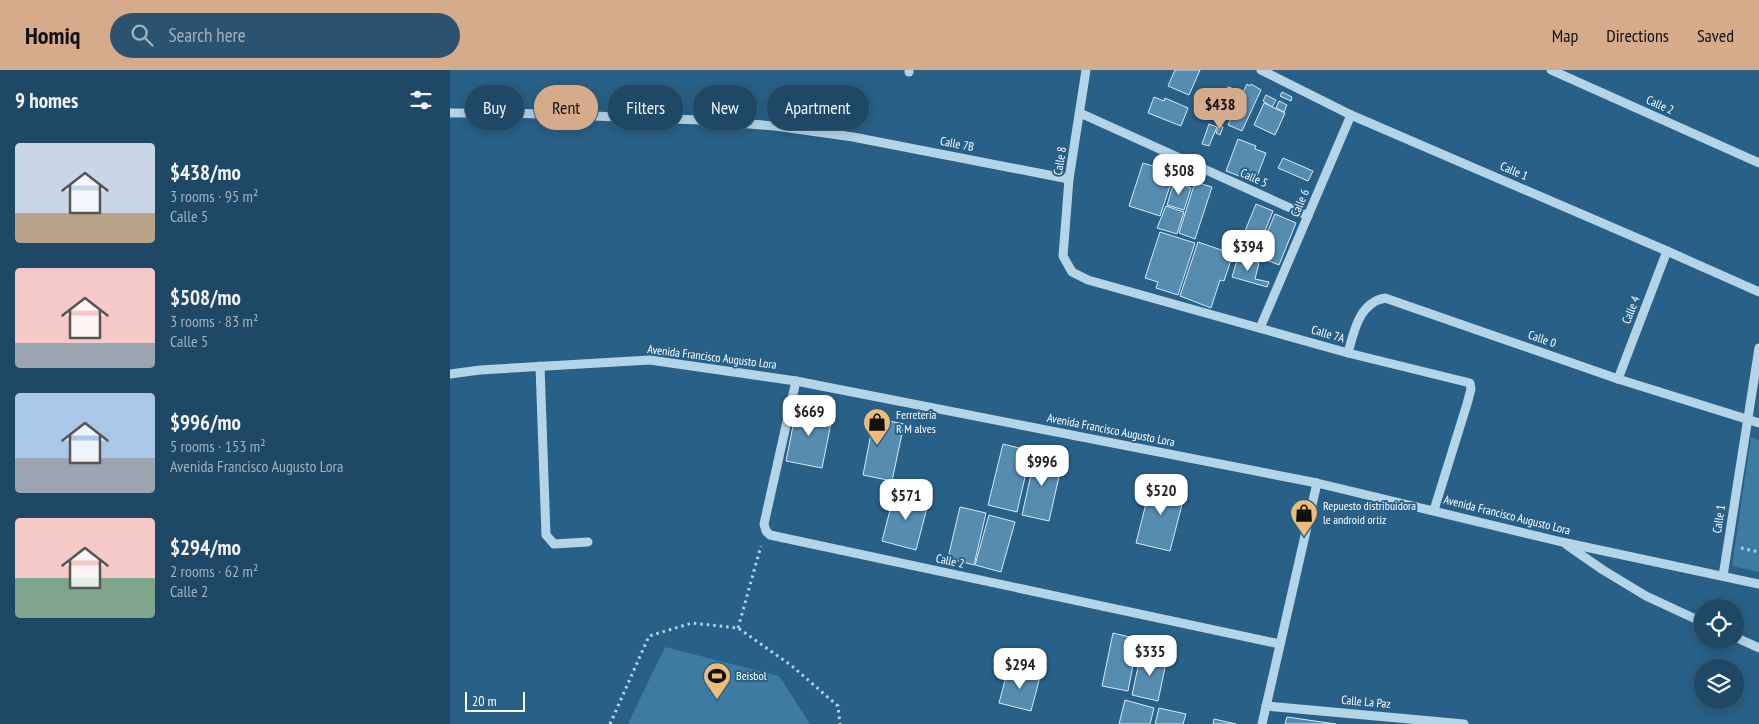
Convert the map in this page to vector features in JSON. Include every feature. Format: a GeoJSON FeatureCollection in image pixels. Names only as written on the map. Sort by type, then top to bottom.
{"type":"FeatureCollection","features":[{"type":"Feature","properties":{"kind":"street","name":"Calle 8"},"geometry":{"type":"LineString","coordinates":[[1063,256],[1069,179],[1086,70]]}},
{"type":"Feature","properties":{"kind":"street","name":"Calle 1"},"geometry":{"type":"LineString","coordinates":[[1261,70],[1351,115],[1759,292]]}},
{"type":"Feature","properties":{"kind":"street","name":"Calle 2"},"geometry":{"type":"LineString","coordinates":[[1550,70],[1759,163]]}},
{"type":"Feature","properties":{"kind":"street","name":"Calle 7B"},"geometry":{"type":"LineString","coordinates":[[450,113],[512,113],[700,120],[775,126],[853,137],[1069,179]]}},
{"type":"Feature","properties":{"kind":"street","name":"Calle 5"},"geometry":{"type":"LineString","coordinates":[[1080,114],[1308,216]]}},
{"type":"Feature","properties":{"kind":"street","name":"Calle 6"},"geometry":{"type":"LineString","coordinates":[[1260,328],[1351,115]]}},
{"type":"Feature","properties":{"kind":"street","name":"Calle 4"},"geometry":{"type":"LineString","coordinates":[[1618,379],[1668,251]]}},
{"type":"Feature","properties":{"kind":"street","name":"Calle 7A"},"geometry":{"type":"LineString","coordinates":[[1063,256],[1072,272],[1088,280],[1348,353],[1470,382],[1471,389],[1467,404],[1434,510]]}},
{"type":"Feature","properties":{"kind":"street","name":"Calle 0"},"geometry":{"type":"LineString","coordinates":[[1348,353],[1362,312],[1372,302],[1385,298],[1618,379],[1759,423]]}},
{"type":"Feature","properties":{"kind":"street","name":"Calle 1"},"geometry":{"type":"LineString","coordinates":[[1723,576],[1759,348]]}},
{"type":"Feature","properties":{"kind":"street","name":"Avenida Francisco Augusto Lora"},"geometry":{"type":"LineString","coordinates":[[450,374],[480,370],[650,360],[796,380],[1317,483],[1562,542],[1759,584]]}},
{"type":"Feature","properties":{"kind":"street"},"geometry":{"type":"LineString","coordinates":[[540,366],[546,535],[554,544],[588,542]]}},
{"type":"Feature","properties":{"kind":"street"},"geometry":{"type":"LineString","coordinates":[[766,531],[764,524],[796,380]]}},
{"type":"Feature","properties":{"kind":"street"},"geometry":{"type":"LineString","coordinates":[[1262,724],[1317,483]]}},
{"type":"Feature","properties":{"kind":"street","name":"Calle 2"},"geometry":{"type":"LineString","coordinates":[[766,531],[770,535],[1280,644]]}},
{"type":"Feature","properties":{"kind":"street"},"geometry":{"type":"LineString","coordinates":[[1562,542],[1639,592],[1694,618]]}},
{"type":"Feature","properties":{"kind":"street"},"geometry":{"type":"LineString","coordinates":[[1744,641],[1759,648]]}},
{"type":"Feature","properties":{"kind":"street","name":"Calle La Paz"},"geometry":{"type":"LineString","coordinates":[[1266,706],[1464,724]]}},
{"type":"Feature","properties":{"kind":"path"},"geometry":{"type":"LineString","coordinates":[[738,628],[766,531]]}},
{"type":"Feature","properties":{"kind":"path"},"geometry":{"type":"LineString","coordinates":[[610,724],[649,636],[692,623],[738,628],[792,666],[838,706],[840,724]]}},
{"type":"Feature","properties":{"kind":"shaded area"},"geometry":{"type":"Polygon","coordinates":[[[1751,437],[1759,440],[1759,572],[1732,566],[1751,437]]]}},
{"type":"Feature","properties":{"kind":"shaded area","name":"Beisbol"},"geometry":{"type":"Polygon","coordinates":[[[665,647],[779,676],[810,724],[628,724],[665,647]]]}},
{"type":"Feature","properties":{"kind":"building"},"geometry":{"type":"Polygon","coordinates":[[[1175,70],[1200,70],[1189,95],[1168,86],[1175,70]]]}},
{"type":"Feature","properties":{"kind":"building"},"geometry":{"type":"Polygon","coordinates":[[[1247,84],[1250,86],[1251,84],[1261,90],[1242,131],[1228,125],[1247,84]]]}},
{"type":"Feature","properties":{"kind":"building"},"geometry":{"type":"Polygon","coordinates":[[[1228,87],[1237,90],[1229,111],[1219,107],[1228,87]]]}},
{"type":"Feature","properties":{"kind":"building"},"geometry":{"type":"Polygon","coordinates":[[[1282,92],[1292,97],[1291,101],[1280,96],[1282,92]]]}},
{"type":"Feature","properties":{"kind":"building"},"geometry":{"type":"Polygon","coordinates":[[[1266,95],[1276,100],[1272,107],[1263,101],[1266,95]]]}},
{"type":"Feature","properties":{"kind":"building"},"geometry":{"type":"Polygon","coordinates":[[[1154,97],[1164,101],[1165,98],[1188,108],[1181,126],[1148,113],[1154,97]]]}},
{"type":"Feature","properties":{"kind":"building"},"geometry":{"type":"Polygon","coordinates":[[[1279,101],[1287,105],[1284,112],[1276,108],[1279,101]]]}},
{"type":"Feature","properties":{"kind":"building"},"geometry":{"type":"Polygon","coordinates":[[[1264,103],[1285,113],[1275,135],[1254,125],[1264,103]]]}},
{"type":"Feature","properties":{"kind":"building"},"geometry":{"type":"Polygon","coordinates":[[[1209,124],[1217,127],[1209,146],[1202,144],[1209,124]]]}},
{"type":"Feature","properties":{"kind":"building"},"geometry":{"type":"Polygon","coordinates":[[[1219,125],[1223,127],[1220,135],[1216,133],[1219,125]]]}},
{"type":"Feature","properties":{"kind":"building"},"geometry":{"type":"Polygon","coordinates":[[[1238,139],[1256,146],[1255,149],[1266,153],[1255,182],[1226,171],[1238,139]]]}},
{"type":"Feature","properties":{"kind":"building"},"geometry":{"type":"Polygon","coordinates":[[[1283,158],[1313,171],[1308,181],[1278,168],[1283,158]]]}},
{"type":"Feature","properties":{"kind":"building"},"geometry":{"type":"Polygon","coordinates":[[[1143,163],[1185,176],[1182,183],[1172,180],[1160,216],[1129,206],[1143,163]]]}},
{"type":"Feature","properties":{"kind":"building"},"geometry":{"type":"Polygon","coordinates":[[[1174,182],[1191,188],[1184,210],[1167,205],[1174,182]]]}},
{"type":"Feature","properties":{"kind":"building"},"geometry":{"type":"Polygon","coordinates":[[[1195,182],[1212,187],[1195,239],[1179,233],[1195,182]]]}},
{"type":"Feature","properties":{"kind":"building"},"geometry":{"type":"Polygon","coordinates":[[[1256,204],[1273,211],[1256,253],[1239,246],[1256,204]]]}},
{"type":"Feature","properties":{"kind":"building"},"geometry":{"type":"Polygon","coordinates":[[[1166,206],[1184,212],[1177,234],[1157,228],[1166,206]]]}},
{"type":"Feature","properties":{"kind":"building"},"geometry":{"type":"Polygon","coordinates":[[[1275,214],[1296,223],[1279,265],[1264,259],[1263,262],[1256,259],[1275,214]]]}},
{"type":"Feature","properties":{"kind":"building"},"geometry":{"type":"Polygon","coordinates":[[[1160,232],[1195,243],[1178,295],[1156,288],[1158,282],[1145,278],[1160,232]]]}},
{"type":"Feature","properties":{"kind":"building"},"geometry":{"type":"Polygon","coordinates":[[[1198,242],[1233,254],[1224,281],[1220,280],[1211,308],[1180,296],[1198,242]]]}},
{"type":"Feature","properties":{"kind":"building"},"geometry":{"type":"Polygon","coordinates":[[[1238,257],[1259,263],[1255,279],[1269,282],[1267,287],[1232,277],[1238,257]]]}},
{"type":"Feature","properties":{"kind":"building"},"geometry":{"type":"Polygon","coordinates":[[[797,406],[833,413],[822,468],[786,461],[797,406]]]}},
{"type":"Feature","properties":{"kind":"building"},"geometry":{"type":"Polygon","coordinates":[[[874,418],[904,424],[892,481],[863,475],[874,418]]]}},
{"type":"Feature","properties":{"kind":"building"},"geometry":{"type":"Polygon","coordinates":[[[1003,444],[1031,451],[1017,512],[988,505],[1003,444]]]}},
{"type":"Feature","properties":{"kind":"building"},"geometry":{"type":"Polygon","coordinates":[[[1036,452],[1063,459],[1049,521],[1022,515],[1036,452]]]}},
{"type":"Feature","properties":{"kind":"building"},"geometry":{"type":"Polygon","coordinates":[[[1152,480],[1186,489],[1170,551],[1136,543],[1152,480]]]}},
{"type":"Feature","properties":{"kind":"building"},"geometry":{"type":"Polygon","coordinates":[[[895,491],[929,500],[916,550],[882,541],[895,491]]]}},
{"type":"Feature","properties":{"kind":"building"},"geometry":{"type":"Polygon","coordinates":[[[960,507],[986,513],[974,565],[948,558],[960,507]]]}},
{"type":"Feature","properties":{"kind":"building"},"geometry":{"type":"Polygon","coordinates":[[[989,515],[1015,522],[1001,572],[975,565],[989,515]]]}},
{"type":"Feature","properties":{"kind":"building"},"geometry":{"type":"Polygon","coordinates":[[[1113,633],[1138,639],[1128,691],[1102,686],[1113,633]]]}},
{"type":"Feature","properties":{"kind":"building"},"geometry":{"type":"Polygon","coordinates":[[[1141,653],[1167,658],[1158,701],[1132,695],[1141,653]]]}},
{"type":"Feature","properties":{"kind":"building"},"geometry":{"type":"Polygon","coordinates":[[[1008,669],[1040,677],[1031,711],[999,703],[1008,669]]]}},
{"type":"Feature","properties":{"kind":"building"},"geometry":{"type":"Polygon","coordinates":[[[1125,700],[1154,708],[1150,724],[1119,724],[1125,700]]]}},
{"type":"Feature","properties":{"kind":"building"},"geometry":{"type":"Polygon","coordinates":[[[1159,708],[1186,714],[1183,724],[1155,724],[1159,708]]]}},
{"type":"Feature","properties":{"kind":"building"},"geometry":{"type":"Polygon","coordinates":[[[1287,717],[1336,724],[1285,724],[1287,717]]]}},
{"type":"Feature","properties":{"kind":"building"},"geometry":{"type":"Polygon","coordinates":[[[1214,719],[1236,724],[1213,724],[1214,719]]]}},
{"type":"Feature","properties":{"kind":"place","name":"Ferretería R M alves"},"geometry":{"type":"Point","coordinates":[877,446]}},
{"type":"Feature","properties":{"kind":"place","name":"Repuesto distribuidora le android ortiz"},"geometry":{"type":"Point","coordinates":[1304,537]}},
{"type":"Feature","properties":{"kind":"place","name":"Beisbol"},"geometry":{"type":"Point","coordinates":[717,700]}}]}
